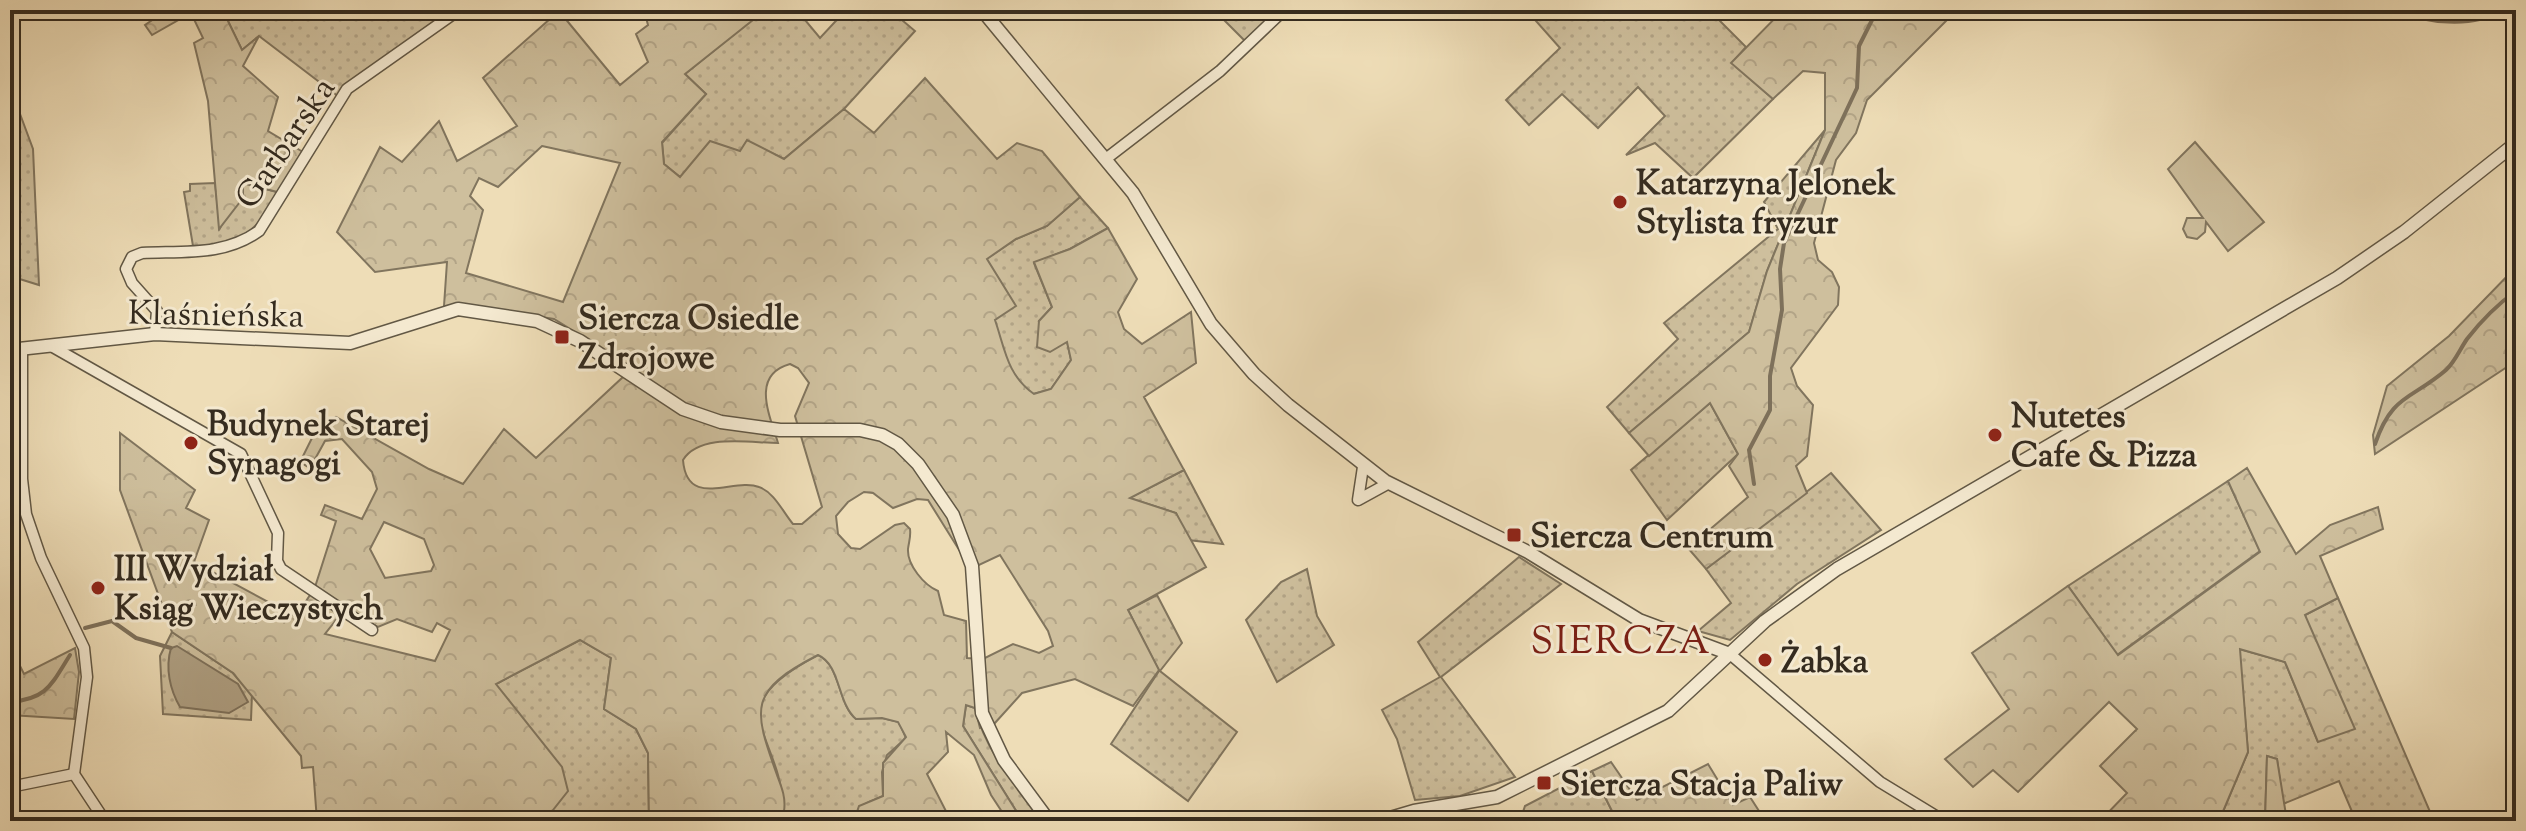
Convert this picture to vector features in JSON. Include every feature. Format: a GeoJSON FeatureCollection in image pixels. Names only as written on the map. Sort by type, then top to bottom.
{"type":"FeatureCollection","features":[{"type":"Feature","properties":{"kind":"street","name":"Garbarska"},"geometry":{"type":"LineString","coordinates":[[155,334],[157,311],[132,283],[126,269],[132,257],[142,253],[224,249],[239,245],[259,231],[347,89],[459,10]]}},
{"type":"Feature","properties":{"kind":"street"},"geometry":{"type":"LineString","coordinates":[[982,10],[1136,196],[1193,298],[1232,349],[1288,405],[1363,467],[1389,483],[1528,552],[1639,620],[1730,654],[1883,785],[1944,821]]}},
{"type":"Feature","properties":{"kind":"street"},"geometry":{"type":"LineString","coordinates":[[1107,158],[1220,71],[1284,10]]}},
{"type":"Feature","properties":{"kind":"street"},"geometry":{"type":"LineString","coordinates":[[1380,821],[1414,811],[1497,797],[1668,711],[1792,600],[1875,544],[2361,263],[2516,143]]}},
{"type":"Feature","properties":{"kind":"street","name":"Klaśnieńska"},"geometry":{"type":"LineString","coordinates":[[16,350],[155,334],[350,343],[458,309],[537,321],[606,357],[659,396],[708,418],[780,430],[860,430],[882,435],[898,444],[937,489],[967,548],[974,583],[975,655],[982,713],[1004,760],[1049,821]]}},
{"type":"Feature","properties":{"kind":"street"},"geometry":{"type":"LineString","coordinates":[[53,347],[241,454],[278,533],[277,561],[281,569],[372,630]]}},
{"type":"Feature","properties":{"kind":"street"},"geometry":{"type":"LineString","coordinates":[[16,350],[26,514],[41,558],[84,648],[87,677],[74,774],[105,821]]}},
{"type":"Feature","properties":{"kind":"street"},"geometry":{"type":"LineString","coordinates":[[1363,467],[1358,500],[1389,483]]}},
{"type":"Feature","properties":{"kind":"street"},"geometry":{"type":"LineString","coordinates":[[10,787],[74,774]]}},
{"type":"Feature","properties":{"kind":"green space"},"geometry":{"type":"Polygon","coordinates":[[[167,10],[277,10],[271,18],[226,17],[242,50],[259,36],[243,66],[278,97],[268,131],[303,152],[281,193],[243,183],[243,198],[219,229],[208,101],[194,43],[203,38],[191,13],[152,35],[145,25],[167,10]]]}},
{"type":"Feature","properties":{"kind":"green space"},"geometry":{"type":"Polygon","coordinates":[[[277,10],[451,10],[339,97],[259,36],[242,50],[226,17],[271,18],[277,10]]]}},
{"type":"Feature","properties":{"kind":"green space"},"geometry":{"type":"Polygon","coordinates":[[[644,10],[748,10],[753,20],[685,74],[706,94],[662,142],[664,164],[680,177],[710,141],[740,151],[747,140],[784,159],[844,109],[874,133],[925,78],[997,159],[1017,143],[1042,151],[1080,197],[1047,226],[1016,239],[987,259],[1016,306],[995,320],[1005,351],[1012,370],[1034,394],[1051,389],[1071,360],[1067,342],[1050,352],[1037,347],[1039,321],[1052,307],[1034,262],[1070,249],[1108,228],[1137,279],[1118,312],[1124,329],[1142,344],[1191,312],[1196,363],[1144,397],[1184,470],[1130,498],[1176,513],[1206,567],[1128,610],[1159,670],[1133,706],[1075,679],[1022,693],[994,724],[980,728],[975,708],[966,705],[963,726],[1020,817],[1033,821],[1008,821],[991,795],[974,755],[946,732],[948,752],[927,774],[951,821],[854,821],[859,806],[883,796],[883,763],[906,737],[898,722],[882,718],[856,719],[845,704],[831,667],[818,655],[779,680],[762,703],[763,733],[783,793],[784,811],[769,821],[649,821],[648,753],[636,729],[604,709],[611,658],[580,640],[496,684],[562,767],[568,791],[553,810],[535,821],[317,821],[313,767],[302,768],[301,756],[233,673],[172,632],[120,490],[120,433],[195,490],[186,508],[209,520],[194,562],[296,617],[315,587],[336,521],[321,515],[325,505],[362,519],[377,489],[372,472],[342,439],[325,441],[310,468],[300,462],[314,434],[336,417],[429,469],[463,484],[504,429],[536,458],[624,376],[630,366],[554,319],[464,305],[444,306],[447,262],[375,272],[337,232],[380,147],[402,162],[439,121],[457,161],[517,126],[483,78],[559,11],[620,85],[648,62],[636,34],[648,25],[644,10]],[[542,146],[498,187],[479,178],[470,196],[483,210],[466,273],[563,302],[620,163],[542,146]],[[790,364],[770,377],[766,398],[778,443],[713,443],[701,446],[683,460],[686,475],[693,484],[702,488],[759,487],[774,498],[793,524],[802,524],[822,507],[795,416],[809,383],[798,368],[790,364]],[[864,492],[848,502],[836,516],[838,534],[851,548],[860,549],[895,525],[904,523],[910,529],[908,555],[913,568],[938,591],[944,615],[966,621],[967,658],[983,659],[1013,644],[1039,653],[1053,646],[1048,631],[1000,555],[979,565],[966,561],[928,500],[917,499],[893,508],[873,493],[864,492]],[[384,522],[370,549],[385,578],[431,571],[434,565],[424,539],[384,522]],[[344,610],[325,634],[435,661],[450,630],[437,623],[432,632],[397,619],[378,627],[344,610]]]}},
{"type":"Feature","properties":{"kind":"green space"},"geometry":{"type":"Polygon","coordinates":[[[748,10],[803,10],[800,14],[820,38],[846,10],[890,10],[915,31],[844,109],[784,159],[747,141],[741,151],[680,177],[664,164],[662,143],[706,94],[685,74],[752,20],[748,10]]]}},
{"type":"Feature","properties":{"kind":"green space"},"geometry":{"type":"Polygon","coordinates":[[[1277,10],[1245,41],[1216,12],[1277,10]]]}},
{"type":"Feature","properties":{"kind":"green space"},"geometry":{"type":"Polygon","coordinates":[[[1717,10],[1713,14],[1746,47],[1732,63],[1773,99],[1693,178],[1655,143],[1626,155],[1665,116],[1638,87],[1598,128],[1562,94],[1529,125],[1506,100],[1560,48],[1528,12],[1717,10]]]}},
{"type":"Feature","properties":{"kind":"green space"},"geometry":{"type":"Polygon","coordinates":[[[1783,10],[1957,10],[1867,100],[1856,133],[1836,160],[1814,243],[1818,260],[1832,272],[1839,287],[1838,305],[1791,368],[1797,386],[1813,405],[1807,456],[1796,466],[1807,493],[1706,569],[1688,548],[1748,497],[1729,466],[1738,454],[1710,403],[1649,456],[1629,433],[1749,332],[1767,271],[1825,130],[1825,73],[1803,71],[1773,99],[1731,63],[1783,10]]]}},
{"type":"Feature","properties":{"kind":"green space"},"geometry":{"type":"Polygon","coordinates":[[[10,87],[33,149],[39,285],[10,276],[10,87]]]}},
{"type":"Feature","properties":{"kind":"green space"},"geometry":{"type":"Polygon","coordinates":[[[1825,130],[1767,271],[1749,332],[1629,433],[1607,407],[1678,339],[1664,323],[1778,229],[1764,202],[1825,130]]]}},
{"type":"Feature","properties":{"kind":"green space"},"geometry":{"type":"Polygon","coordinates":[[[2195,142],[2264,222],[2228,251],[2206,222],[2205,232],[2197,239],[2187,237],[2183,229],[2187,218],[2203,218],[2168,169],[2195,142]]]}},
{"type":"Feature","properties":{"kind":"green space"},"geometry":{"type":"Polygon","coordinates":[[[215,183],[220,228],[243,183],[281,193],[245,234],[224,243],[193,246],[184,192],[190,191],[190,184],[215,183]]]}},
{"type":"Feature","properties":{"kind":"green space"},"geometry":{"type":"Polygon","coordinates":[[[1080,197],[1108,228],[1070,249],[1034,263],[1052,307],[1039,321],[1067,341],[1071,360],[1051,389],[1033,394],[1020,382],[1003,351],[993,314],[986,259],[1016,239],[1047,226],[1080,197]]]}},
{"type":"Feature","properties":{"kind":"green space"},"geometry":{"type":"Polygon","coordinates":[[[2516,267],[2516,361],[2375,454],[2373,435],[2387,386],[2449,336],[2516,267]]]}},
{"type":"Feature","properties":{"kind":"green space"},"geometry":{"type":"Polygon","coordinates":[[[1710,403],[1738,454],[1667,520],[1631,470],[1710,403]]]}},
{"type":"Feature","properties":{"kind":"green space"},"geometry":{"type":"Polygon","coordinates":[[[2247,468],[2296,554],[2330,525],[2378,507],[2383,529],[2320,556],[2338,598],[2305,615],[2355,729],[2318,742],[2285,662],[2240,649],[2248,752],[2219,821],[2100,821],[2127,793],[2100,766],[2137,729],[2109,702],[2018,792],[1993,770],[1973,787],[1945,759],[2009,709],[1972,653],[2068,586],[2118,655],[2260,552],[2228,481],[2247,468]]]}},
{"type":"Feature","properties":{"kind":"green space"},"geometry":{"type":"Polygon","coordinates":[[[1184,470],[1223,544],[1188,540],[1176,513],[1129,498],[1184,470]]]}},
{"type":"Feature","properties":{"kind":"green space"},"geometry":{"type":"Polygon","coordinates":[[[1831,473],[1881,530],[1797,584],[1730,640],[1698,631],[1731,603],[1706,569],[1831,473]]]}},
{"type":"Feature","properties":{"kind":"green space"},"geometry":{"type":"Polygon","coordinates":[[[2228,481],[2260,551],[2117,655],[2068,586],[2228,481]]]}},
{"type":"Feature","properties":{"kind":"green space"},"geometry":{"type":"Polygon","coordinates":[[[1519,557],[1561,584],[1441,677],[1515,777],[1460,796],[1415,800],[1397,739],[1382,710],[1440,677],[1418,642],[1519,557]]]}},
{"type":"Feature","properties":{"kind":"green space"},"geometry":{"type":"Polygon","coordinates":[[[1307,569],[1317,616],[1334,645],[1277,682],[1246,620],[1281,582],[1307,569]]]}},
{"type":"Feature","properties":{"kind":"green space"},"geometry":{"type":"Polygon","coordinates":[[[1157,595],[1182,643],[1160,671],[1237,732],[1188,801],[1111,744],[1159,671],[1128,610],[1157,595]]]}},
{"type":"Feature","properties":{"kind":"green space"},"geometry":{"type":"Polygon","coordinates":[[[2338,598],[2434,821],[2356,821],[2339,781],[2283,804],[2277,759],[2267,756],[2265,821],[2219,821],[2248,752],[2239,649],[2285,662],[2318,742],[2305,615],[2338,598]]]}},
{"type":"Feature","properties":{"kind":"green space"},"geometry":{"type":"Polygon","coordinates":[[[172,632],[233,673],[252,694],[251,720],[163,714],[160,656],[172,632]]]}},
{"type":"Feature","properties":{"kind":"green space"},"geometry":{"type":"Polygon","coordinates":[[[580,640],[611,658],[604,709],[636,729],[648,753],[649,821],[535,821],[553,810],[496,684],[580,640]]]}},
{"type":"Feature","properties":{"kind":"green space"},"geometry":{"type":"Polygon","coordinates":[[[10,646],[24,674],[75,648],[79,672],[74,719],[10,715],[10,646]]]}},
{"type":"Feature","properties":{"kind":"green space"},"geometry":{"type":"Polygon","coordinates":[[[818,655],[831,667],[845,704],[856,719],[882,718],[899,722],[906,738],[887,755],[882,772],[883,796],[861,807],[854,821],[769,821],[783,811],[780,784],[761,724],[760,708],[768,691],[786,674],[818,655]]]}},
{"type":"Feature","properties":{"kind":"green space"},"geometry":{"type":"Polygon","coordinates":[[[966,705],[975,708],[994,753],[1042,821],[1020,817],[963,726],[966,705]]]}},
{"type":"Feature","properties":{"kind":"green space"},"geometry":{"type":"Polygon","coordinates":[[[2267,756],[2277,759],[2287,821],[2265,821],[2267,756]]]}},
{"type":"Feature","properties":{"kind":"green space"},"geometry":{"type":"Polygon","coordinates":[[[1611,762],[1637,800],[1708,764],[1733,805],[1750,797],[1759,811],[1731,821],[1617,821],[1592,771],[1611,762]]]}},
{"type":"Feature","properties":{"kind":"green space"},"geometry":{"type":"Polygon","coordinates":[[[1592,771],[1617,821],[1525,821],[1522,815],[1525,806],[1592,771]]]}},
{"type":"Feature","properties":{"kind":"green space"},"geometry":{"type":"Polygon","coordinates":[[[1492,811],[1501,821],[1421,821],[1420,817],[1492,811]]]}},
{"type":"Feature","properties":{"kind":"shaded area"},"geometry":{"type":"Polygon","coordinates":[[[177,646],[238,684],[248,702],[229,713],[180,707],[171,686],[169,671],[171,648],[177,646]]]}},
{"type":"Feature","properties":{"kind":"waterway"},"geometry":{"type":"LineString","coordinates":[[1754,484],[1749,450],[1770,410],[1770,376],[1782,310],[1780,269],[1784,243],[1857,88],[1859,46],[1877,10]]}},
{"type":"Feature","properties":{"kind":"waterway"},"geometry":{"type":"LineString","coordinates":[[2393,10],[2448,22],[2477,20],[2503,10]]}},
{"type":"Feature","properties":{"kind":"waterway"},"geometry":{"type":"LineString","coordinates":[[2375,444],[2381,428],[2396,407],[2446,370],[2478,326],[2516,291]]}},
{"type":"Feature","properties":{"kind":"waterway"},"geometry":{"type":"LineString","coordinates":[[85,628],[112,621],[136,638],[171,648]]}},
{"type":"Feature","properties":{"kind":"waterway"},"geometry":{"type":"LineString","coordinates":[[10,702],[32,698],[47,689],[70,655]]}},
{"type":"Feature","properties":{"kind":"place","name":"Katarzyna Jelonek Stylista fryzur"},"geometry":{"type":"Point","coordinates":[1620,202]}},
{"type":"Feature","properties":{"kind":"place","name":"Siercza Osiedle Zdrojowe"},"geometry":{"type":"Point","coordinates":[562,337]}},
{"type":"Feature","properties":{"kind":"place","name":"Nutetes Cafe & Pizza"},"geometry":{"type":"Point","coordinates":[1995,435]}},
{"type":"Feature","properties":{"kind":"place","name":"Budynek Starej Synagogi"},"geometry":{"type":"Point","coordinates":[191,443]}},
{"type":"Feature","properties":{"kind":"place","name":"Siercza Centrum"},"geometry":{"type":"Point","coordinates":[1514,535]}},
{"type":"Feature","properties":{"kind":"place","name":"III Wydział Ksiąg Wieczystych"},"geometry":{"type":"Point","coordinates":[98,588]}},
{"type":"Feature","properties":{"kind":"place","name":"Żabka"},"geometry":{"type":"Point","coordinates":[1765,660]}},
{"type":"Feature","properties":{"kind":"place","name":"Siercza Stacja Paliw"},"geometry":{"type":"Point","coordinates":[1544,783]}},
{"type":"Feature","properties":{"kind":"district","name":"SIERCZA"},"geometry":{"type":"Point","coordinates":[1621,640]}}]}
